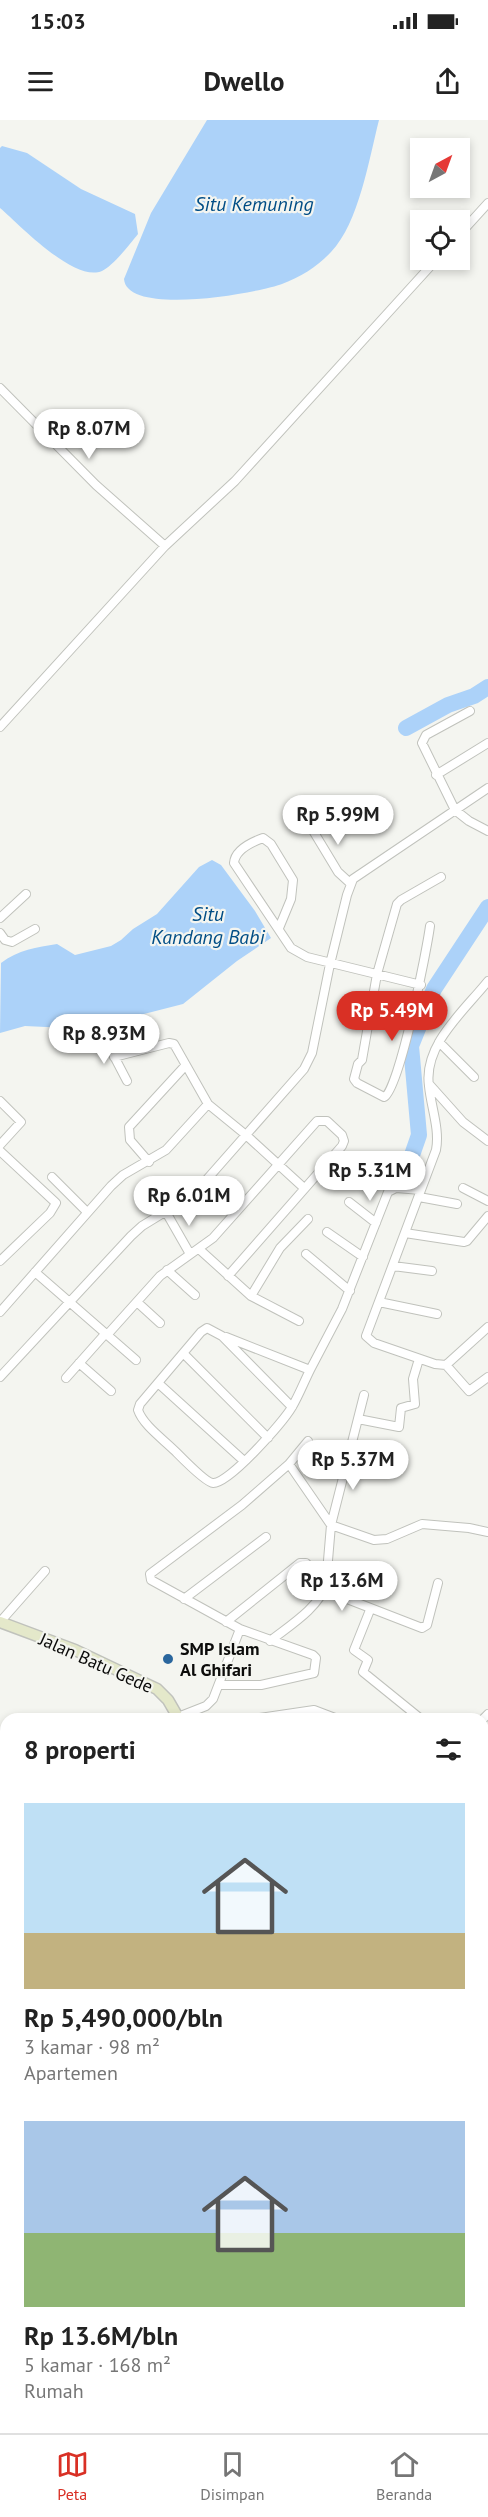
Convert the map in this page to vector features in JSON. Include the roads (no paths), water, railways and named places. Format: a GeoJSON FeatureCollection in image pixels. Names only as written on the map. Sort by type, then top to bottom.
{"type":"FeatureCollection","features":[{"type":"Feature","properties":{"kind":"street"},"geometry":{"type":"LineString","coordinates":[[470,223],[488,203]]}},
{"type":"Feature","properties":{"kind":"street"},"geometry":{"type":"LineString","coordinates":[[0,727],[165,546],[235,481],[427,270]]}},
{"type":"Feature","properties":{"kind":"street"},"geometry":{"type":"LineString","coordinates":[[0,388],[96,485],[165,546]]}},
{"type":"Feature","properties":{"kind":"street"},"geometry":{"type":"LineString","coordinates":[[470,711],[426,735],[423,748],[455,810],[488,831]]}},
{"type":"Feature","properties":{"kind":"street"},"geometry":{"type":"LineString","coordinates":[[436,775],[488,743]]}},
{"type":"Feature","properties":{"kind":"street"},"geometry":{"type":"LineString","coordinates":[[0,1377],[130,1236],[194,1194],[308,1063],[350,883],[356,876],[488,788]]}},
{"type":"Feature","properties":{"kind":"street"},"geometry":{"type":"LineString","coordinates":[[309,824],[338,872],[350,883]]}},
{"type":"Feature","properties":{"kind":"street"},"geometry":{"type":"LineString","coordinates":[[279,928],[291,899],[293,880],[270,844],[263,838],[235,856],[234,863],[294,952],[330,964],[420,985]]}},
{"type":"Feature","properties":{"kind":"street"},"geometry":{"type":"LineString","coordinates":[[430,926],[420,985],[408,1023],[399,1067],[390,1093],[384,1097],[357,1083],[354,1079],[358,1064],[362,1060],[377,974],[397,904],[441,877]]}},
{"type":"Feature","properties":{"kind":"street"},"geometry":{"type":"LineString","coordinates":[[0,918],[26,894]]}},
{"type":"Feature","properties":{"kind":"street"},"geometry":{"type":"LineString","coordinates":[[0,933],[5,940],[12,942],[35,929]]}},
{"type":"Feature","properties":{"kind":"street"},"geometry":{"type":"LineString","coordinates":[[488,981],[439,1041],[429,1062],[428,1083],[437,1143],[393,1266],[366,1332],[367,1338],[374,1343],[419,1359],[446,1365],[470,1391],[488,1377]]}},
{"type":"Feature","properties":{"kind":"street"},"geometry":{"type":"LineString","coordinates":[[104,1037],[127,1081]]}},
{"type":"Feature","properties":{"kind":"street"},"geometry":{"type":"LineString","coordinates":[[439,1041],[474,1077]]}},
{"type":"Feature","properties":{"kind":"street"},"geometry":{"type":"LineString","coordinates":[[114,1057],[170,1043],[174,1044],[208,1104],[304,1188]]}},
{"type":"Feature","properties":{"kind":"street"},"geometry":{"type":"LineString","coordinates":[[149,1162],[130,1140],[129,1127],[185,1066]]}},
{"type":"Feature","properties":{"kind":"street"},"geometry":{"type":"LineString","coordinates":[[428,1083],[463,1122],[488,1141]]}},
{"type":"Feature","properties":{"kind":"street"},"geometry":{"type":"LineString","coordinates":[[0,1101],[21,1122],[0,1145]]}},
{"type":"Feature","properties":{"kind":"street"},"geometry":{"type":"LineString","coordinates":[[0,1312],[87,1212],[123,1176],[166,1150],[208,1104]]}},
{"type":"Feature","properties":{"kind":"street"},"geometry":{"type":"LineString","coordinates":[[66,1378],[167,1270],[213,1238],[317,1122],[327,1121],[342,1135],[344,1144],[228,1276]]}},
{"type":"Feature","properties":{"kind":"street"},"geometry":{"type":"LineString","coordinates":[[0,1151],[56,1203],[50,1213],[0,1261]]}},
{"type":"Feature","properties":{"kind":"street"},"geometry":{"type":"LineString","coordinates":[[52,1177],[87,1212]]}},
{"type":"Feature","properties":{"kind":"street"},"geometry":{"type":"LineString","coordinates":[[292,1407],[222,1336],[212,1329],[204,1329],[140,1404],[139,1414],[209,1482],[219,1481],[268,1438],[292,1407],[350,1291],[388,1192],[399,1188],[457,1204]]}},
{"type":"Feature","properties":{"kind":"street"},"geometry":{"type":"LineString","coordinates":[[463,1188],[488,1201]]}},
{"type":"Feature","properties":{"kind":"street"},"geometry":{"type":"LineString","coordinates":[[349,1202],[376,1223]]}},
{"type":"Feature","properties":{"kind":"street"},"geometry":{"type":"LineString","coordinates":[[166,1212],[190,1254]]}},
{"type":"Feature","properties":{"kind":"street"},"geometry":{"type":"LineString","coordinates":[[405,1233],[464,1242],[488,1216]]}},
{"type":"Feature","properties":{"kind":"street"},"geometry":{"type":"LineString","coordinates":[[251,1296],[280,1248],[308,1219]]}},
{"type":"Feature","properties":{"kind":"street"},"geometry":{"type":"LineString","coordinates":[[327,1232],[363,1257]]}},
{"type":"Feature","properties":{"kind":"street"},"geometry":{"type":"LineString","coordinates":[[199,1249],[251,1296],[299,1321]]}},
{"type":"Feature","properties":{"kind":"street"},"geometry":{"type":"LineString","coordinates":[[306,1254],[350,1291]]}},
{"type":"Feature","properties":{"kind":"street"},"geometry":{"type":"LineString","coordinates":[[393,1266],[432,1271]]}},
{"type":"Feature","properties":{"kind":"street"},"geometry":{"type":"LineString","coordinates":[[167,1270],[195,1295]]}},
{"type":"Feature","properties":{"kind":"street"},"geometry":{"type":"LineString","coordinates":[[35,1272],[136,1360]]}},
{"type":"Feature","properties":{"kind":"street"},"geometry":{"type":"LineString","coordinates":[[137,1302],[160,1323]]}},
{"type":"Feature","properties":{"kind":"street"},"geometry":{"type":"LineString","coordinates":[[379,1302],[437,1314]]}},
{"type":"Feature","properties":{"kind":"street"},"geometry":{"type":"LineString","coordinates":[[446,1365],[488,1327]]}},
{"type":"Feature","properties":{"kind":"street"},"geometry":{"type":"LineString","coordinates":[[222,1336],[310,1370]]}},
{"type":"Feature","properties":{"kind":"street"},"geometry":{"type":"LineString","coordinates":[[184,1353],[268,1438]]}},
{"type":"Feature","properties":{"kind":"street"},"geometry":{"type":"LineString","coordinates":[[358,1419],[399,1427],[401,1408],[415,1404],[413,1379],[419,1359]]}},
{"type":"Feature","properties":{"kind":"street"},"geometry":{"type":"LineString","coordinates":[[79,1363],[111,1391]]}},
{"type":"Feature","properties":{"kind":"street"},"geometry":{"type":"LineString","coordinates":[[158,1383],[244,1461]]}},
{"type":"Feature","properties":{"kind":"street"},"geometry":{"type":"LineString","coordinates":[[270,1641],[310,1607],[325,1587],[331,1525],[364,1395]]}},
{"type":"Feature","properties":{"kind":"street"},"geometry":{"type":"LineString","coordinates":[[220,1685],[261,1685],[314,1673],[315,1656],[240,1629],[149,1577],[152,1572],[242,1505],[289,1464],[308,1441]]}},
{"type":"Feature","properties":{"kind":"street"},"geometry":{"type":"LineString","coordinates":[[289,1464],[331,1525],[374,1540],[387,1539],[422,1524],[488,1532]]}},
{"type":"Feature","properties":{"kind":"street"},"geometry":{"type":"LineString","coordinates":[[184,1599],[266,1537]]}},
{"type":"Feature","properties":{"kind":"street"},"geometry":{"type":"LineString","coordinates":[[226,1622],[300,1563],[309,1564],[325,1587],[370,1610],[425,1628],[438,1583]]}},
{"type":"Feature","properties":{"kind":"street"},"geometry":{"type":"LineString","coordinates":[[0,1622],[45,1571]]}},
{"type":"Feature","properties":{"kind":"street"},"geometry":{"type":"LineString","coordinates":[[370,1610],[354,1650],[368,1660],[363,1672],[414,1713]]}},
{"type":"Feature","properties":{"kind":"street","name":"Jalan Batu Gede"},"geometry":{"type":"LineString","coordinates":[[0,1622],[75,1650],[149,1685],[168,1700],[175,1713]]}},
{"type":"Feature","properties":{"kind":"street"},"geometry":{"type":"LineString","coordinates":[[189,1713],[210,1703],[220,1685],[240,1629]]}},
{"type":"Feature","properties":{"kind":"street"},"geometry":{"type":"LineString","coordinates":[[293,1713],[314,1710],[322,1713]]}},
{"type":"Feature","properties":{"kind":"street"},"geometry":{"type":"LineString","coordinates":[[0,1861],[0,1876]]}},
{"type":"Feature","properties":{"kind":"water","name":"Situ Kemuning"},"geometry":{"type":"Polygon","coordinates":[[[207,120],[379,120],[362,190],[349,225],[341,240],[315,266],[282,284],[248,292],[195,299],[169,300],[147,297],[131,290],[124,279],[151,213],[207,120]]]}},
{"type":"Feature","properties":{"kind":"water"},"geometry":{"type":"Polygon","coordinates":[[[2,146],[27,153],[81,189],[135,214],[138,234],[116,260],[102,271],[90,272],[62,261],[0,208],[0,148],[2,146]]]}},
{"type":"Feature","properties":{"kind":"water","name":"Situ Kandang Babi"},"geometry":{"type":"Polygon","coordinates":[[[212,860],[221,865],[255,911],[271,938],[237,961],[183,1004],[101,1025],[67,1028],[25,1026],[0,1033],[1,963],[21,952],[50,945],[57,944],[75,955],[111,946],[157,914],[199,867],[212,860]]]}},
{"type":"Feature","properties":{"kind":"waterway"},"geometry":{"type":"LineString","coordinates":[[406,728],[488,687]]}},
{"type":"Feature","properties":{"kind":"waterway"},"geometry":{"type":"LineString","coordinates":[[404,1178],[419,1135],[411,1046],[434,989],[488,907]]}},
{"type":"Feature","properties":{"kind":"place","name":"SMP Islam Al Ghifari"},"geometry":{"type":"Point","coordinates":[168,1659]}}]}
